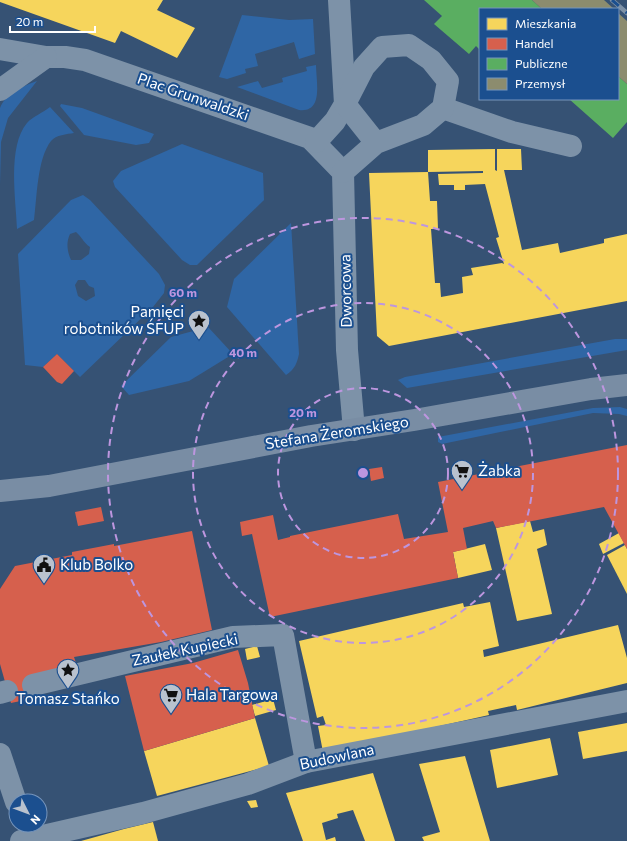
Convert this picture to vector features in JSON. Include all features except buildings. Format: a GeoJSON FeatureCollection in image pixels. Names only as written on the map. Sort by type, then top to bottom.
{"type":"FeatureCollection","features":[{"type":"Feature","properties":{"kind":"street"},"geometry":{"type":"LineString","coordinates":[[339,0],[345,104],[376,143]]}},
{"type":"Feature","properties":{"kind":"street"},"geometry":{"type":"LineString","coordinates":[[409,45],[431,60],[448,81],[444,108],[423,125],[376,143],[330,157],[335,122],[364,67],[382,47],[409,45]]}},
{"type":"Feature","properties":{"kind":"street","name":"Plac Grunwaldzki"},"geometry":{"type":"LineString","coordinates":[[0,49],[46,57],[65,57],[85,60],[310,138],[330,157]]}},
{"type":"Feature","properties":{"kind":"street"},"geometry":{"type":"LineString","coordinates":[[0,90],[46,57]]}},
{"type":"Feature","properties":{"kind":"street"},"geometry":{"type":"LineString","coordinates":[[444,108],[512,132],[571,146]]}},
{"type":"Feature","properties":{"kind":"street","name":"Dworcowa"},"geometry":{"type":"LineString","coordinates":[[330,157],[354,430]]}},
{"type":"Feature","properties":{"kind":"street","name":"Stefana Żeromskiego"},"geometry":{"type":"LineString","coordinates":[[0,491],[49,486],[304,437],[354,430],[591,389],[627,385]]}},
{"type":"Feature","properties":{"kind":"street","name":"Zaułek Kupiecki"},"geometry":{"type":"LineString","coordinates":[[33,685],[233,637],[284,635],[306,762]]}},
{"type":"Feature","properties":{"kind":"street","name":"Budowlana"},"geometry":{"type":"LineString","coordinates":[[25,837],[143,813],[233,788],[306,762],[627,701]]}},
{"type":"Feature","properties":{"kind":"street"},"geometry":{"type":"LineString","coordinates":[[0,754],[13,793]]}},
{"type":"Feature","properties":{"kind":"shaded area"},"geometry":{"type":"Polygon","coordinates":[[[242,15],[289,20],[313,19],[315,54],[299,59],[294,42],[255,54],[258,66],[245,69],[246,73],[227,79],[219,77],[242,15]]]}},
{"type":"Feature","properties":{"kind":"shaded area"},"geometry":{"type":"Polygon","coordinates":[[[316,65],[317,95],[312,106],[307,110],[299,110],[237,87],[258,81],[262,88],[283,82],[282,78],[307,71],[306,67],[316,65]]]}},
{"type":"Feature","properties":{"kind":"shaded area"},"geometry":{"type":"Polygon","coordinates":[[[37,81],[8,118],[1,142],[0,185],[0,108],[6,98],[11,94],[37,81]]]}},
{"type":"Feature","properties":{"kind":"shaded area"},"geometry":{"type":"Polygon","coordinates":[[[61,104],[82,108],[154,134],[149,143],[136,145],[84,135],[60,106],[61,104]]]}},
{"type":"Feature","properties":{"kind":"shaded area"},"geometry":{"type":"Polygon","coordinates":[[[50,107],[74,133],[56,137],[51,141],[46,149],[40,168],[34,220],[17,229],[14,174],[17,145],[21,133],[27,123],[32,118],[50,107]]]}},
{"type":"Feature","properties":{"kind":"shaded area"},"geometry":{"type":"Polygon","coordinates":[[[182,144],[263,173],[264,200],[197,265],[190,265],[182,260],[115,187],[113,181],[121,171],[182,144]]]}},
{"type":"Feature","properties":{"kind":"shaded area"},"geometry":{"type":"Polygon","coordinates":[[[83,195],[90,200],[159,274],[165,285],[164,293],[153,307],[80,377],[57,354],[43,367],[25,365],[18,254],[71,200],[83,195]],[[76,232],[70,234],[68,240],[68,250],[71,260],[81,260],[89,254],[90,247],[76,232]],[[78,280],[75,285],[78,296],[86,301],[95,296],[94,288],[89,286],[85,280],[78,280]]]}},
{"type":"Feature","properties":{"kind":"shaded area"},"geometry":{"type":"Polygon","coordinates":[[[291,223],[299,354],[295,366],[286,375],[227,307],[234,279],[291,223]]]}},
{"type":"Feature","properties":{"kind":"shaded area"},"geometry":{"type":"Polygon","coordinates":[[[208,327],[233,354],[189,381],[129,395],[121,386],[171,337],[208,327]]]}},
{"type":"Feature","properties":{"kind":"shaded area"},"geometry":{"type":"Polygon","coordinates":[[[615,339],[627,339],[627,350],[407,388],[398,380],[405,377],[615,339]]]}},
{"type":"Feature","properties":{"kind":"shaded area"},"geometry":{"type":"Polygon","coordinates":[[[620,407],[627,409],[627,416],[619,414],[593,413],[442,444],[438,442],[438,437],[593,408],[620,407]]]}},
{"type":"Feature","properties":{"kind":"railway"},"geometry":{"type":"LineString","coordinates":[[612,0],[627,13]]}},
{"type":"Feature","properties":{"kind":"place","name":"Pamięci robotników ŚFUP"},"geometry":{"type":"Point","coordinates":[199,340]}},
{"type":"Feature","properties":{"kind":"place","name":"Żabka"},"geometry":{"type":"Point","coordinates":[462,490]}},
{"type":"Feature","properties":{"kind":"place","name":"Klub Bolko"},"geometry":{"type":"Point","coordinates":[44,584]}},
{"type":"Feature","properties":{"kind":"place","name":"Tomasz Stańko"},"geometry":{"type":"Point","coordinates":[68,690]}},
{"type":"Feature","properties":{"kind":"place","name":"Hala Targowa"},"geometry":{"type":"Point","coordinates":[171,714]}}]}
